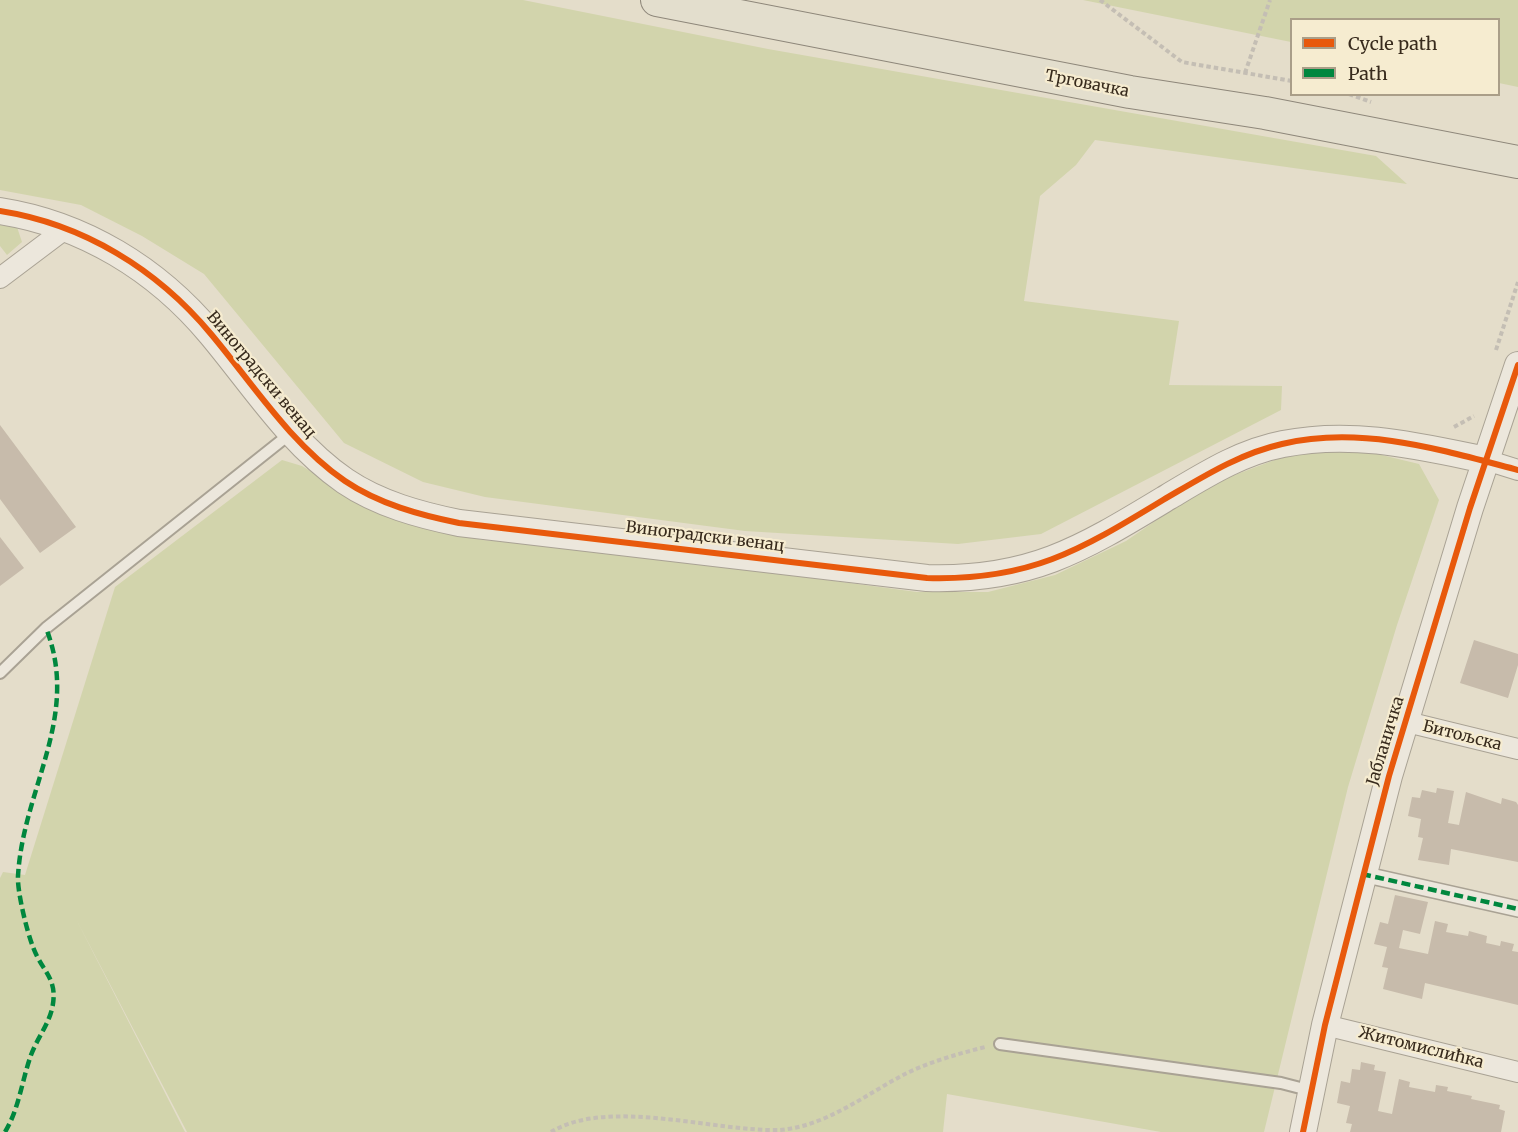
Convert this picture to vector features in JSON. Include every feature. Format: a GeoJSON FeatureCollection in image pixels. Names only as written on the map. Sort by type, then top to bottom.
{"type":"FeatureCollection","features":[{"type":"Feature","properties":{"kind":"main road","name":"Трговачка"},"geometry":{"type":"LineString","coordinates":[[657,0],[1130,92],[1265,112],[1518,162]]}},
{"type":"Feature","properties":{"kind":"street","name":"Виноградски венац"},"geometry":{"type":"LineString","coordinates":[[0,211],[22,214],[65,228],[112,249],[180,302],[209,332],[309,452],[347,482],[386,502],[430,517],[484,527],[592,537],[927,578],[960,579],[1016,572],[1050,561],[1115,530],[1218,467],[1281,444],[1322,438],[1383,440],[1486,460]]}},
{"type":"Feature","properties":{"kind":"street"},"geometry":{"type":"LineString","coordinates":[[0,278],[65,228]]}},
{"type":"Feature","properties":{"kind":"street","name":"Јабланичка"},"geometry":{"type":"LineString","coordinates":[[1303,1132],[1325,1024],[1393,759],[1407,722],[1486,460],[1518,365]]}},
{"type":"Feature","properties":{"kind":"street"},"geometry":{"type":"LineString","coordinates":[[1486,460],[1518,470]]}},
{"type":"Feature","properties":{"kind":"street","name":"Битољска"},"geometry":{"type":"LineString","coordinates":[[1407,722],[1518,749]]}},
{"type":"Feature","properties":{"kind":"street"},"geometry":{"type":"LineString","coordinates":[[1362,874],[1518,909]]}},
{"type":"Feature","properties":{"kind":"street","name":"Житомислићка"},"geometry":{"type":"LineString","coordinates":[[1325,1024],[1518,1072]]}},
{"type":"Feature","properties":{"kind":"lane","name":"Виноградски венац"},"geometry":{"type":"LineString","coordinates":[[0,673],[46,628],[292,432]]}},
{"type":"Feature","properties":{"kind":"lane"},"geometry":{"type":"LineString","coordinates":[[1000,1044],[1281,1083],[1312,1091]]}},
{"type":"Feature","properties":{"kind":"path"},"geometry":{"type":"LineString","coordinates":[[1100,0],[1182,62],[1290,81]]}},
{"type":"Feature","properties":{"kind":"path"},"geometry":{"type":"LineString","coordinates":[[1245,73],[1270,0]]}},
{"type":"Feature","properties":{"kind":"path"},"geometry":{"type":"LineString","coordinates":[[1494,357],[1518,282]]}},
{"type":"Feature","properties":{"kind":"path"},"geometry":{"type":"LineString","coordinates":[[1445,428],[1456,426],[1474,416],[1479,407]]}},
{"type":"Feature","properties":{"kind":"path"},"geometry":{"type":"LineString","coordinates":[[551,1132],[562,1125],[609,1116],[779,1130],[817,1123],[908,1073],[948,1056],[1000,1044]]}},
{"type":"Feature","properties":{"kind":"green space"},"geometry":{"type":"Polygon","coordinates":[[[0,0],[523,0],[768,49],[1376,156],[1407,184],[1095,140],[1076,165],[1040,196],[1024,301],[1179,321],[1169,385],[1282,386],[1281,410],[1041,534],[958,544],[745,531],[485,497],[423,482],[344,443],[204,274],[142,236],[81,205],[0,190],[0,0]]]}},
{"type":"Feature","properties":{"kind":"green space"},"geometry":{"type":"Polygon","coordinates":[[[1083,0],[1518,0],[1518,87],[1500,83],[1500,18],[1290,18],[1290,42],[1083,0]]]}},
{"type":"Feature","properties":{"kind":"green space"},"geometry":{"type":"Polygon","coordinates":[[[0,225],[17,227],[22,242],[7,255],[0,246],[0,225]]]}},
{"type":"Feature","properties":{"kind":"green space"},"geometry":{"type":"Polygon","coordinates":[[[1357,449],[1419,464],[1439,500],[1397,625],[1348,787],[1264,1132],[1161,1132],[947,1094],[943,1132],[187,1132],[76,919],[185,1132],[0,1132],[0,878],[3,872],[25,875],[115,587],[282,460],[302,466],[375,510],[482,540],[580,547],[917,592],[988,592],[1055,575],[1126,541],[1208,485],[1288,455],[1357,449]]]}},
{"type":"Feature","properties":{"kind":"building"},"geometry":{"type":"Polygon","coordinates":[[[0,425],[76,527],[40,553],[0,499],[0,425]]]}},
{"type":"Feature","properties":{"kind":"building"},"geometry":{"type":"Polygon","coordinates":[[[0,537],[24,568],[0,586],[0,537]]]}},
{"type":"Feature","properties":{"kind":"building"},"geometry":{"type":"Polygon","coordinates":[[[1474,640],[1518,654],[1518,665],[1508,698],[1460,683],[1474,640]]]}},
{"type":"Feature","properties":{"kind":"building"},"geometry":{"type":"Polygon","coordinates":[[[1437,788],[1454,791],[1448,823],[1459,825],[1466,792],[1501,804],[1502,798],[1516,802],[1518,805],[1518,862],[1451,849],[1449,865],[1418,860],[1423,838],[1418,837],[1421,819],[1408,816],[1412,797],[1420,798],[1422,790],[1436,793],[1437,788]]]}},
{"type":"Feature","properties":{"kind":"building"},"geometry":{"type":"Polygon","coordinates":[[[1395,895],[1428,902],[1420,934],[1403,930],[1399,948],[1428,954],[1435,921],[1448,924],[1446,932],[1468,936],[1469,931],[1487,936],[1486,943],[1500,946],[1501,941],[1514,944],[1512,951],[1518,952],[1518,1005],[1425,983],[1422,999],[1383,989],[1388,968],[1382,967],[1387,947],[1374,944],[1380,922],[1388,924],[1395,895]]]}},
{"type":"Feature","properties":{"kind":"building"},"geometry":{"type":"Polygon","coordinates":[[[1361,1062],[1375,1065],[1374,1070],[1386,1072],[1378,1111],[1392,1114],[1399,1079],[1410,1082],[1409,1087],[1435,1092],[1436,1085],[1448,1087],[1447,1091],[1500,1105],[1499,1109],[1505,1111],[1501,1132],[1350,1132],[1352,1124],[1346,1123],[1350,1106],[1337,1103],[1341,1081],[1350,1083],[1352,1069],[1360,1070],[1361,1062]]]}},
{"type":"Feature","properties":{"kind":"marked path"},"geometry":{"type":"LineString","coordinates":[[5,1132],[17,1104],[31,1055],[50,1015],[54,998],[51,982],[31,940],[18,883],[22,844],[54,722],[57,692],[55,661],[46,628]]}},
{"type":"Feature","properties":{"kind":"marked path"},"geometry":{"type":"LineString","coordinates":[[1362,874],[1518,909]]}},
{"type":"Feature","properties":{"kind":"cycle path"},"geometry":{"type":"LineString","coordinates":[[0,211],[31,217],[89,238],[142,270],[190,311],[273,412],[325,466],[358,489],[386,502],[459,523],[927,578],[963,578],[1024,568],[1052,559],[1105,534],[1220,467],[1266,448],[1282,444],[1342,437],[1401,442],[1518,470]]}},
{"type":"Feature","properties":{"kind":"cycle path"},"geometry":{"type":"LineString","coordinates":[[1303,1132],[1325,1025],[1389,776],[1470,508],[1518,365]]}}]}
